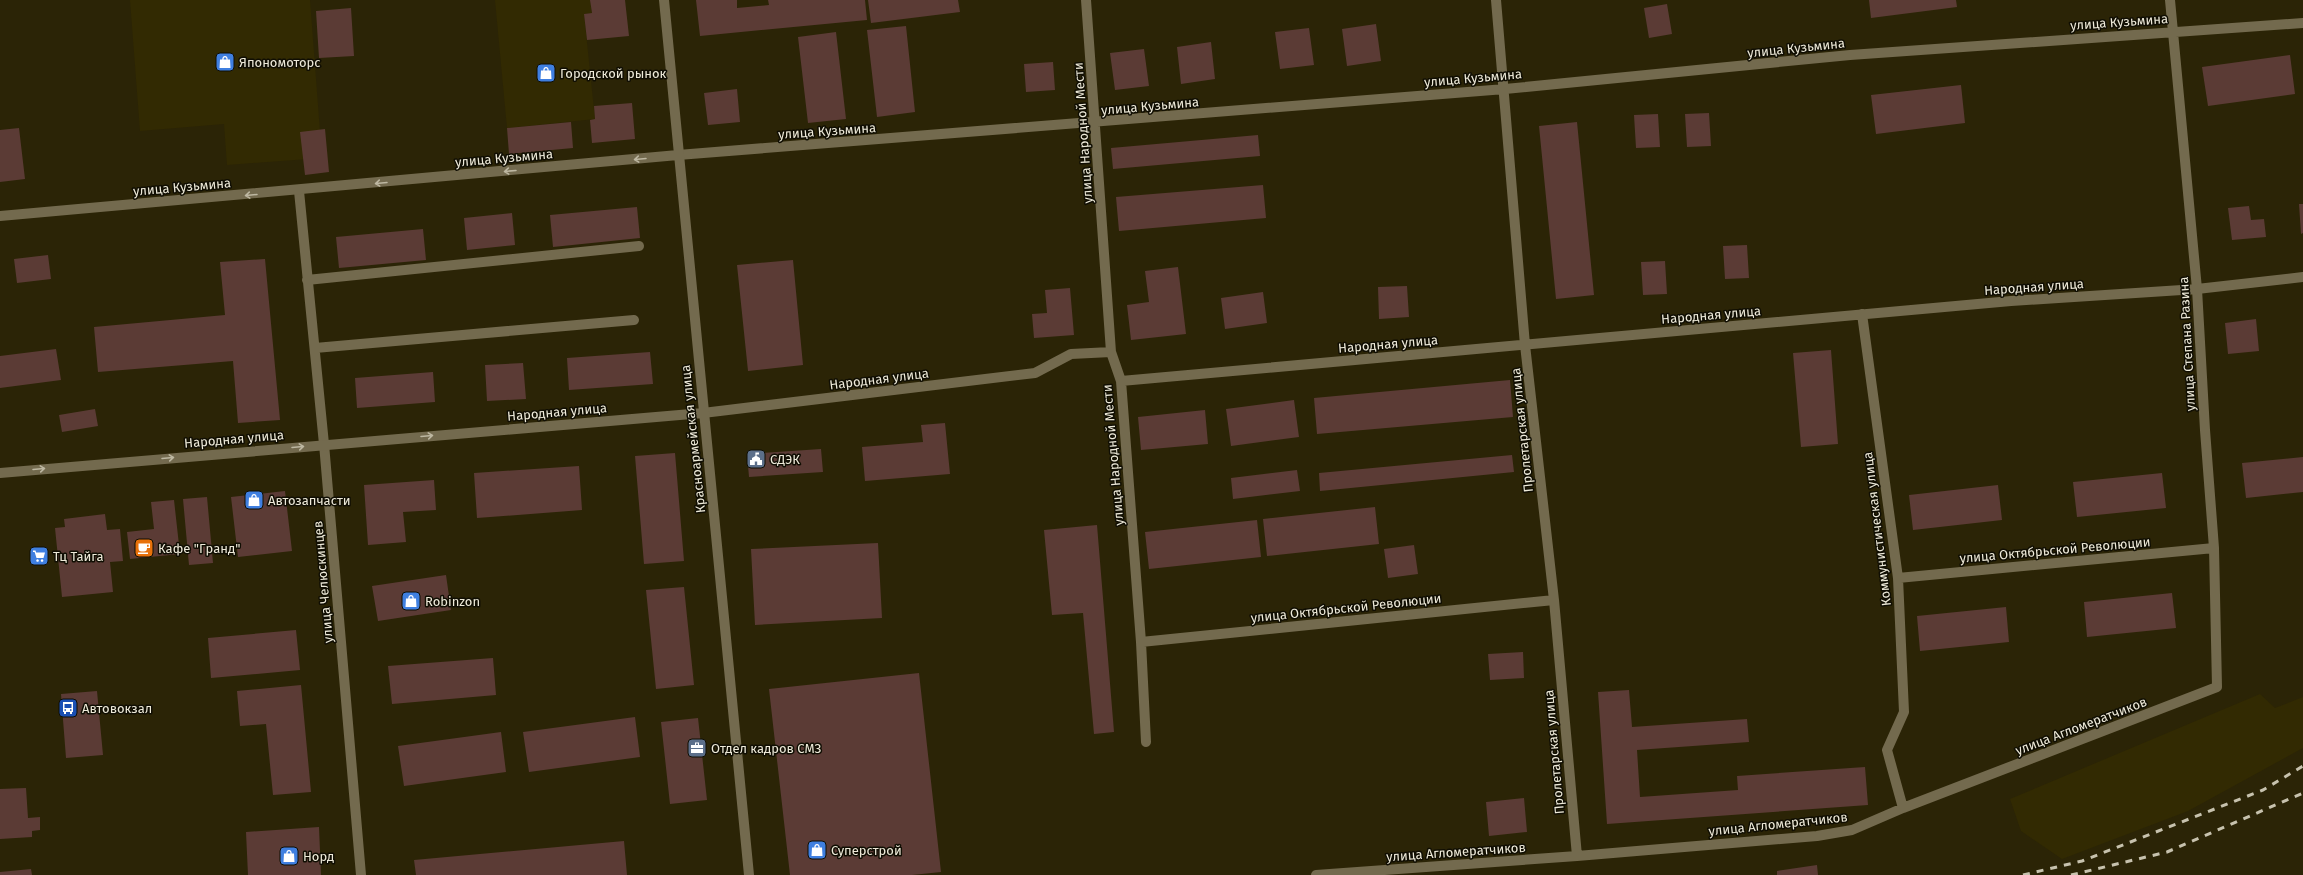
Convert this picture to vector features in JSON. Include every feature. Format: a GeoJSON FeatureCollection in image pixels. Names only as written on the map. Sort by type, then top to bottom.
{"type":"FeatureCollection","features":[{"type":"Feature","properties":{"kind":"street","name":"Красноармейская улица"},"geometry":{"type":"LineString","coordinates":[[664,0],[749,875]]}},
{"type":"Feature","properties":{"kind":"street","name":"улица Народной Мести"},"geometry":{"type":"LineString","coordinates":[[1086,0],[1111,352],[1121,381],[1141,642],[1146,742]]}},
{"type":"Feature","properties":{"kind":"street","name":"Пролетарская улица"},"geometry":{"type":"LineString","coordinates":[[1496,0],[1525,345],[1554,600],[1577,856]]}},
{"type":"Feature","properties":{"kind":"street","name":"улица Степана Разина"},"geometry":{"type":"LineString","coordinates":[[2170,0],[2197,289],[2205,430],[2214,548],[2217,687]]}},
{"type":"Feature","properties":{"kind":"street","name":"улица Кузьмина"},"geometry":{"type":"LineString","coordinates":[[0,216],[678,155],[1095,123],[1504,89],[1850,55],[2173,30],[2303,22]]}},
{"type":"Feature","properties":{"kind":"street","name":"улица Челюскинцев"},"geometry":{"type":"LineString","coordinates":[[299,190],[324,444],[361,875]]}},
{"type":"Feature","properties":{"kind":"street"},"geometry":{"type":"LineString","coordinates":[[307,280],[639,246]]}},
{"type":"Feature","properties":{"kind":"street","name":"Народная улица"},"geometry":{"type":"LineString","coordinates":[[1121,381],[2011,301],[2197,289],[2303,277]]}},
{"type":"Feature","properties":{"kind":"street","name":"Коммунистическая улица"},"geometry":{"type":"LineString","coordinates":[[1862,314],[1898,578],[1904,712],[1887,750],[1903,808]]}},
{"type":"Feature","properties":{"kind":"street"},"geometry":{"type":"LineString","coordinates":[[315,348],[634,320]]}},
{"type":"Feature","properties":{"kind":"street","name":"Народная улица"},"geometry":{"type":"LineString","coordinates":[[0,473],[324,444],[703,413],[1035,373],[1070,354],[1111,352]]}},
{"type":"Feature","properties":{"kind":"street","name":"улица Октябрьской Революции"},"geometry":{"type":"LineString","coordinates":[[1898,578],[2214,548]]}},
{"type":"Feature","properties":{"kind":"street","name":"улица Октябрьской Революции"},"geometry":{"type":"LineString","coordinates":[[1141,642],[1554,600]]}},
{"type":"Feature","properties":{"kind":"street","name":"улица Агломератчиков"},"geometry":{"type":"LineString","coordinates":[[1316,875],[1577,856],[1824,835],[1852,830],[1903,808],[2217,687]]}},
{"type":"Feature","properties":{"kind":"shaded area","name":"Япономоторс"},"geometry":{"type":"Polygon","coordinates":[[[130,0],[310,0],[322,158],[227,165],[224,124],[140,131],[130,0]]]}},
{"type":"Feature","properties":{"kind":"shaded area","name":"Городской рынок"},"geometry":{"type":"Polygon","coordinates":[[[495,0],[590,0],[592,13],[584,14],[595,119],[507,128],[495,0]]]}},
{"type":"Feature","properties":{"kind":"shaded area"},"geometry":{"type":"Polygon","coordinates":[[[2260,694],[2275,708],[2303,697],[2303,748],[2188,811],[2062,859],[2021,831],[2010,799],[2260,694]]]}},
{"type":"Feature","properties":{"kind":"building"},"geometry":{"type":"Polygon","coordinates":[[[590,0],[625,0],[629,36],[587,40],[584,14],[592,13],[590,0]]]}},
{"type":"Feature","properties":{"kind":"building"},"geometry":{"type":"Polygon","coordinates":[[[696,0],[737,0],[737,8],[769,5],[768,0],[865,0],[867,20],[700,36],[696,0]]]}},
{"type":"Feature","properties":{"kind":"building"},"geometry":{"type":"Polygon","coordinates":[[[868,0],[958,0],[960,12],[871,23],[868,0]]]}},
{"type":"Feature","properties":{"kind":"building"},"geometry":{"type":"Polygon","coordinates":[[[1869,0],[1956,0],[1957,7],[1871,18],[1869,0]]]}},
{"type":"Feature","properties":{"kind":"building"},"geometry":{"type":"Polygon","coordinates":[[[1667,4],[1672,34],[1649,38],[1644,8],[1667,4]]]}},
{"type":"Feature","properties":{"kind":"building"},"geometry":{"type":"Polygon","coordinates":[[[351,8],[354,56],[319,58],[316,11],[351,8]]]}},
{"type":"Feature","properties":{"kind":"building"},"geometry":{"type":"Polygon","coordinates":[[[1376,24],[1381,61],[1347,66],[1342,29],[1376,24]]]}},
{"type":"Feature","properties":{"kind":"building"},"geometry":{"type":"Polygon","coordinates":[[[906,26],[915,112],[877,117],[867,30],[906,26]]]}},
{"type":"Feature","properties":{"kind":"building"},"geometry":{"type":"Polygon","coordinates":[[[1309,28],[1314,65],[1280,69],[1275,32],[1309,28]]]}},
{"type":"Feature","properties":{"kind":"building"},"geometry":{"type":"Polygon","coordinates":[[[836,32],[846,119],[808,123],[798,37],[836,32]]]}},
{"type":"Feature","properties":{"kind":"building"},"geometry":{"type":"Polygon","coordinates":[[[1211,42],[1215,79],[1181,84],[1177,47],[1211,42]]]}},
{"type":"Feature","properties":{"kind":"building"},"geometry":{"type":"Polygon","coordinates":[[[1144,49],[1149,86],[1115,90],[1110,53],[1144,49]]]}},
{"type":"Feature","properties":{"kind":"building"},"geometry":{"type":"Polygon","coordinates":[[[2290,55],[2295,94],[2208,106],[2202,67],[2290,55]]]}},
{"type":"Feature","properties":{"kind":"building"},"geometry":{"type":"Polygon","coordinates":[[[1053,62],[1055,90],[1026,92],[1024,64],[1053,62]]]}},
{"type":"Feature","properties":{"kind":"building"},"geometry":{"type":"Polygon","coordinates":[[[1961,85],[1965,123],[1876,134],[1871,95],[1961,85]]]}},
{"type":"Feature","properties":{"kind":"building"},"geometry":{"type":"Polygon","coordinates":[[[737,89],[740,122],[708,125],[704,93],[737,89]]]}},
{"type":"Feature","properties":{"kind":"building"},"geometry":{"type":"Polygon","coordinates":[[[632,103],[635,139],[592,143],[590,120],[595,119],[594,106],[632,103]]]}},
{"type":"Feature","properties":{"kind":"building"},"geometry":{"type":"Polygon","coordinates":[[[1709,113],[1711,146],[1687,147],[1685,114],[1709,113]]]}},
{"type":"Feature","properties":{"kind":"building"},"geometry":{"type":"Polygon","coordinates":[[[1658,114],[1660,147],[1636,148],[1634,115],[1658,114]]]}},
{"type":"Feature","properties":{"kind":"building"},"geometry":{"type":"Polygon","coordinates":[[[571,122],[573,148],[509,154],[507,128],[571,122]]]}},
{"type":"Feature","properties":{"kind":"building"},"geometry":{"type":"Polygon","coordinates":[[[1577,122],[1594,295],[1556,299],[1539,126],[1577,122]]]}},
{"type":"Feature","properties":{"kind":"building"},"geometry":{"type":"Polygon","coordinates":[[[19,128],[25,179],[0,182],[0,130],[19,128]]]}},
{"type":"Feature","properties":{"kind":"building"},"geometry":{"type":"Polygon","coordinates":[[[325,129],[329,172],[305,175],[300,132],[325,129]]]}},
{"type":"Feature","properties":{"kind":"building"},"geometry":{"type":"Polygon","coordinates":[[[1258,135],[1260,156],[1113,169],[1111,148],[1258,135]]]}},
{"type":"Feature","properties":{"kind":"building"},"geometry":{"type":"Polygon","coordinates":[[[1263,185],[1266,218],[1119,231],[1116,197],[1263,185]]]}},
{"type":"Feature","properties":{"kind":"building"},"geometry":{"type":"Polygon","coordinates":[[[2299,204],[2303,204],[2303,233],[2301,234],[2299,204]]]}},
{"type":"Feature","properties":{"kind":"building"},"geometry":{"type":"Polygon","coordinates":[[[2249,206],[2251,220],[2264,219],[2266,237],[2232,240],[2228,208],[2249,206]]]}},
{"type":"Feature","properties":{"kind":"building"},"geometry":{"type":"Polygon","coordinates":[[[637,207],[640,238],[553,247],[550,215],[637,207]]]}},
{"type":"Feature","properties":{"kind":"building"},"geometry":{"type":"Polygon","coordinates":[[[512,213],[515,245],[467,250],[464,218],[512,213]]]}},
{"type":"Feature","properties":{"kind":"building"},"geometry":{"type":"Polygon","coordinates":[[[423,229],[426,260],[339,268],[336,237],[423,229]]]}},
{"type":"Feature","properties":{"kind":"building"},"geometry":{"type":"Polygon","coordinates":[[[1747,245],[1749,278],[1725,279],[1723,246],[1747,245]]]}},
{"type":"Feature","properties":{"kind":"building"},"geometry":{"type":"Polygon","coordinates":[[[48,255],[51,279],[17,283],[14,259],[48,255]]]}},
{"type":"Feature","properties":{"kind":"building"},"geometry":{"type":"Polygon","coordinates":[[[265,259],[280,420],[238,423],[233,361],[98,372],[94,327],[225,315],[220,262],[265,259]]]}},
{"type":"Feature","properties":{"kind":"building"},"geometry":{"type":"Polygon","coordinates":[[[793,260],[803,365],[748,371],[737,265],[793,260]]]}},
{"type":"Feature","properties":{"kind":"building"},"geometry":{"type":"Polygon","coordinates":[[[1665,261],[1667,294],[1643,295],[1641,262],[1665,261]]]}},
{"type":"Feature","properties":{"kind":"building"},"geometry":{"type":"Polygon","coordinates":[[[1178,267],[1186,334],[1131,340],[1127,305],[1149,302],[1145,271],[1178,267]]]}},
{"type":"Feature","properties":{"kind":"building"},"geometry":{"type":"Polygon","coordinates":[[[1407,286],[1409,317],[1379,319],[1378,287],[1407,286]]]}},
{"type":"Feature","properties":{"kind":"building"},"geometry":{"type":"Polygon","coordinates":[[[1070,288],[1074,335],[1034,338],[1032,314],[1047,313],[1045,290],[1070,288]]]}},
{"type":"Feature","properties":{"kind":"building"},"geometry":{"type":"Polygon","coordinates":[[[1263,292],[1267,323],[1225,329],[1221,298],[1263,292]]]}},
{"type":"Feature","properties":{"kind":"building"},"geometry":{"type":"Polygon","coordinates":[[[2256,319],[2259,351],[2228,354],[2225,323],[2256,319]]]}},
{"type":"Feature","properties":{"kind":"building"},"geometry":{"type":"Polygon","coordinates":[[[56,349],[61,380],[0,388],[0,356],[56,349]]]}},
{"type":"Feature","properties":{"kind":"building"},"geometry":{"type":"Polygon","coordinates":[[[1831,350],[1838,444],[1801,447],[1793,353],[1831,350]]]}},
{"type":"Feature","properties":{"kind":"building"},"geometry":{"type":"Polygon","coordinates":[[[650,352],[653,384],[569,390],[567,358],[650,352]]]}},
{"type":"Feature","properties":{"kind":"building"},"geometry":{"type":"Polygon","coordinates":[[[523,363],[526,399],[487,401],[485,365],[523,363]]]}},
{"type":"Feature","properties":{"kind":"building"},"geometry":{"type":"Polygon","coordinates":[[[433,372],[435,402],[357,408],[355,378],[433,372]]]}},
{"type":"Feature","properties":{"kind":"building"},"geometry":{"type":"Polygon","coordinates":[[[1510,380],[1513,417],[1317,434],[1314,398],[1510,380]]]}},
{"type":"Feature","properties":{"kind":"building"},"geometry":{"type":"Polygon","coordinates":[[[1294,400],[1299,437],[1231,446],[1226,409],[1294,400]]]}},
{"type":"Feature","properties":{"kind":"building"},"geometry":{"type":"Polygon","coordinates":[[[95,409],[98,426],[62,432],[59,415],[95,409]]]}},
{"type":"Feature","properties":{"kind":"building"},"geometry":{"type":"Polygon","coordinates":[[[1205,410],[1208,444],[1141,450],[1138,417],[1205,410]]]}},
{"type":"Feature","properties":{"kind":"building"},"geometry":{"type":"Polygon","coordinates":[[[945,423],[950,474],[865,481],[862,447],[923,442],[921,425],[945,423]]]}},
{"type":"Feature","properties":{"kind":"building"},"geometry":{"type":"Polygon","coordinates":[[[821,449],[823,472],[749,477],[747,454],[821,449]]]}},
{"type":"Feature","properties":{"kind":"building"},"geometry":{"type":"Polygon","coordinates":[[[675,453],[684,561],[644,564],[635,456],[675,453]]]}},
{"type":"Feature","properties":{"kind":"building"},"geometry":{"type":"Polygon","coordinates":[[[1512,455],[1514,472],[1320,491],[1319,473],[1512,455]]]}},
{"type":"Feature","properties":{"kind":"building"},"geometry":{"type":"Polygon","coordinates":[[[2303,457],[2303,492],[2246,498],[2242,463],[2303,457]]]}},
{"type":"Feature","properties":{"kind":"building"},"geometry":{"type":"Polygon","coordinates":[[[579,466],[582,510],[477,518],[474,473],[579,466]]]}},
{"type":"Feature","properties":{"kind":"building"},"geometry":{"type":"Polygon","coordinates":[[[1297,470],[1300,491],[1233,499],[1231,478],[1297,470]]]}},
{"type":"Feature","properties":{"kind":"building"},"geometry":{"type":"Polygon","coordinates":[[[2162,473],[2166,508],[2077,517],[2073,482],[2162,473]]]}},
{"type":"Feature","properties":{"kind":"building"},"geometry":{"type":"Polygon","coordinates":[[[434,480],[436,510],[403,512],[406,542],[368,545],[364,485],[434,480]]]}},
{"type":"Feature","properties":{"kind":"building"},"geometry":{"type":"Polygon","coordinates":[[[1998,485],[2002,520],[1913,530],[1909,495],[1998,485]]]}},
{"type":"Feature","properties":{"kind":"building"},"geometry":{"type":"Polygon","coordinates":[[[285,491],[292,551],[238,557],[231,497],[285,491]]]}},
{"type":"Feature","properties":{"kind":"building"},"geometry":{"type":"Polygon","coordinates":[[[207,497],[213,563],[189,565],[183,499],[207,497]]]}},
{"type":"Feature","properties":{"kind":"building"},"geometry":{"type":"Polygon","coordinates":[[[174,500],[180,554],[130,559],[127,532],[154,529],[151,502],[174,500]]]}},
{"type":"Feature","properties":{"kind":"building"},"geometry":{"type":"Polygon","coordinates":[[[1375,507],[1379,544],[1267,556],[1263,519],[1375,507]]]}},
{"type":"Feature","properties":{"kind":"building"},"geometry":{"type":"Polygon","coordinates":[[[105,514],[107,530],[120,529],[123,561],[110,562],[113,592],[62,597],[55,528],[65,527],[64,519],[105,514]]]}},
{"type":"Feature","properties":{"kind":"building"},"geometry":{"type":"Polygon","coordinates":[[[1257,520],[1261,557],[1149,569],[1145,532],[1257,520]]]}},
{"type":"Feature","properties":{"kind":"building"},"geometry":{"type":"Polygon","coordinates":[[[1097,525],[1114,732],[1094,734],[1083,613],[1052,615],[1044,530],[1097,525]]]}},
{"type":"Feature","properties":{"kind":"building"},"geometry":{"type":"Polygon","coordinates":[[[878,543],[882,618],[755,625],[751,549],[878,543]]]}},
{"type":"Feature","properties":{"kind":"building"},"geometry":{"type":"Polygon","coordinates":[[[1414,545],[1418,574],[1388,578],[1384,549],[1414,545]]]}},
{"type":"Feature","properties":{"kind":"building"},"geometry":{"type":"Polygon","coordinates":[[[446,575],[451,610],[378,621],[372,586],[446,575]]]}},
{"type":"Feature","properties":{"kind":"building"},"geometry":{"type":"Polygon","coordinates":[[[684,587],[694,685],[656,689],[646,590],[684,587]]]}},
{"type":"Feature","properties":{"kind":"building"},"geometry":{"type":"Polygon","coordinates":[[[2172,593],[2176,628],[2087,637],[2084,602],[2172,593]]]}},
{"type":"Feature","properties":{"kind":"building"},"geometry":{"type":"Polygon","coordinates":[[[2006,607],[2009,642],[1920,651],[1917,616],[2006,607]]]}},
{"type":"Feature","properties":{"kind":"building"},"geometry":{"type":"Polygon","coordinates":[[[296,630],[300,670],[211,678],[208,638],[296,630]]]}},
{"type":"Feature","properties":{"kind":"building"},"geometry":{"type":"Polygon","coordinates":[[[1523,652],[1524,678],[1490,680],[1488,654],[1523,652]]]}},
{"type":"Feature","properties":{"kind":"building"},"geometry":{"type":"Polygon","coordinates":[[[493,658],[496,695],[392,704],[388,666],[493,658]]]}},
{"type":"Feature","properties":{"kind":"building"},"geometry":{"type":"Polygon","coordinates":[[[919,673],[941,872],[912,875],[790,875],[769,689],[919,673]]]}},
{"type":"Feature","properties":{"kind":"building"},"geometry":{"type":"Polygon","coordinates":[[[301,685],[311,792],[273,795],[266,724],[240,726],[237,691],[301,685]]]}},
{"type":"Feature","properties":{"kind":"building"},"geometry":{"type":"Polygon","coordinates":[[[1629,690],[1632,727],[1747,719],[1749,742],[1637,750],[1640,797],[1738,790],[1737,776],[1865,767],[1868,805],[1607,824],[1598,692],[1629,690]]]}},
{"type":"Feature","properties":{"kind":"building"},"geometry":{"type":"Polygon","coordinates":[[[97,691],[103,755],[66,758],[61,694],[97,691]]]}},
{"type":"Feature","properties":{"kind":"building"},"geometry":{"type":"Polygon","coordinates":[[[635,717],[640,757],[529,772],[523,732],[635,717]]]}},
{"type":"Feature","properties":{"kind":"building"},"geometry":{"type":"Polygon","coordinates":[[[698,718],[707,800],[670,804],[661,722],[698,718]]]}},
{"type":"Feature","properties":{"kind":"building"},"geometry":{"type":"Polygon","coordinates":[[[501,732],[506,772],[404,786],[398,746],[501,732]]]}},
{"type":"Feature","properties":{"kind":"building"},"geometry":{"type":"Polygon","coordinates":[[[26,788],[28,818],[40,817],[40,830],[32,831],[32,837],[0,839],[0,789],[26,788]]]}},
{"type":"Feature","properties":{"kind":"building"},"geometry":{"type":"Polygon","coordinates":[[[1524,798],[1527,832],[1489,836],[1486,802],[1524,798]]]}},
{"type":"Feature","properties":{"kind":"building"},"geometry":{"type":"Polygon","coordinates":[[[319,827],[321,875],[248,875],[246,832],[319,827]]]}},
{"type":"Feature","properties":{"kind":"building"},"geometry":{"type":"Polygon","coordinates":[[[624,841],[627,875],[416,875],[414,860],[624,841]]]}},
{"type":"Feature","properties":{"kind":"building"},"geometry":{"type":"Polygon","coordinates":[[[1817,865],[1818,875],[1777,875],[1777,871],[1817,865]]]}},
{"type":"Feature","properties":{"kind":"building"},"geometry":{"type":"Polygon","coordinates":[[[31,869],[32,875],[0,875],[0,872],[31,869]]]}},
{"type":"Feature","properties":{"kind":"railway"},"geometry":{"type":"LineString","coordinates":[[2023,875],[2082,861],[2263,790],[2303,766]]}},
{"type":"Feature","properties":{"kind":"railway"},"geometry":{"type":"LineString","coordinates":[[2071,875],[2167,852],[2303,793]]}},
{"type":"Feature","properties":{"kind":"place","name":"Япономоторс"},"geometry":{"type":"Point","coordinates":[225,62]}},
{"type":"Feature","properties":{"kind":"place","name":"Городской рынок"},"geometry":{"type":"Point","coordinates":[546,73]}},
{"type":"Feature","properties":{"kind":"place","name":"СДЭК"},"geometry":{"type":"Point","coordinates":[756,459]}},
{"type":"Feature","properties":{"kind":"place","name":"Автозапчасти"},"geometry":{"type":"Point","coordinates":[254,500]}},
{"type":"Feature","properties":{"kind":"place","name":"Кафе \"Гранд\""},"geometry":{"type":"Point","coordinates":[144,548]}},
{"type":"Feature","properties":{"kind":"place","name":"Тц Тайга"},"geometry":{"type":"Point","coordinates":[39,556]}},
{"type":"Feature","properties":{"kind":"place","name":"Robinzon"},"geometry":{"type":"Point","coordinates":[411,601]}},
{"type":"Feature","properties":{"kind":"place","name":"Автовокзал"},"geometry":{"type":"Point","coordinates":[68,708]}},
{"type":"Feature","properties":{"kind":"place","name":"Отдел кадров СМЗ"},"geometry":{"type":"Point","coordinates":[697,748]}},
{"type":"Feature","properties":{"kind":"place","name":"Суперстрой"},"geometry":{"type":"Point","coordinates":[817,850]}},
{"type":"Feature","properties":{"kind":"place","name":"Норд"},"geometry":{"type":"Point","coordinates":[289,856]}}]}
